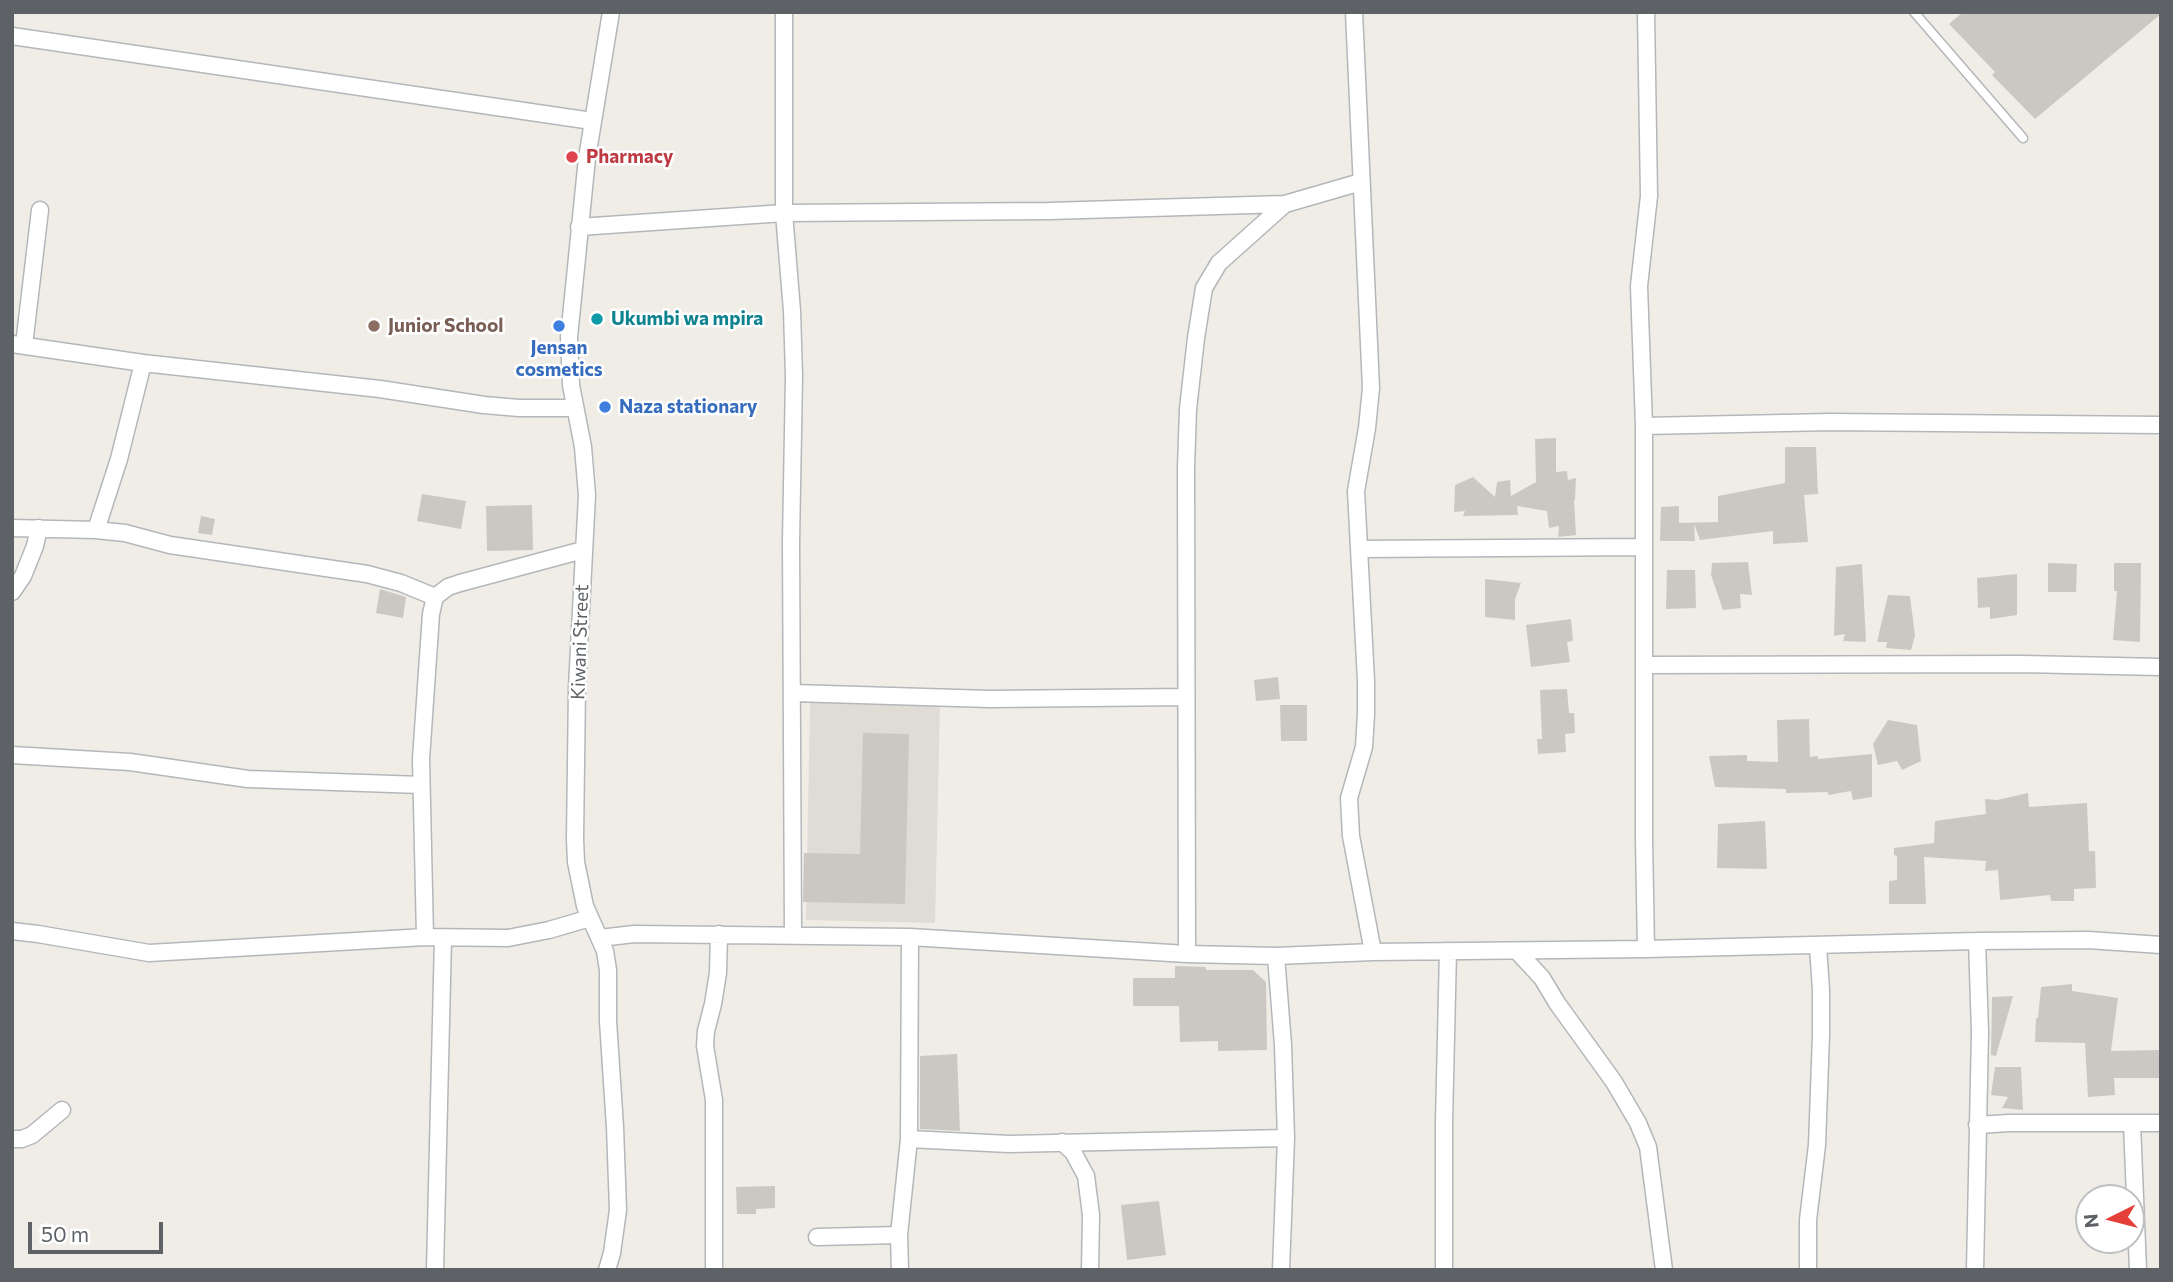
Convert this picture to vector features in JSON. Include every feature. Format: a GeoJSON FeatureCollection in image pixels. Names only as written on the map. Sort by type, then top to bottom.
{"type":"FeatureCollection","features":[{"type":"Feature","properties":{"kind":"street","name":"Kiwani Street"},"geometry":{"type":"LineString","coordinates":[[607,1270],[618,1210],[608,1021],[608,970],[605,951],[590,918],[580,885],[575,839],[577,687],[586,475],[574,408],[569,337],[592,121],[611,12]]}},
{"type":"Feature","properties":{"kind":"street"},"geometry":{"type":"LineString","coordinates":[[785,12],[784,213],[793,311],[794,376],[791,542],[793,935]]}},
{"type":"Feature","properties":{"kind":"street"},"geometry":{"type":"LineString","coordinates":[[1353,12],[1371,388],[1356,491],[1366,714],[1364,747],[1349,798],[1351,836],[1373,952]]}},
{"type":"Feature","properties":{"kind":"street"},"geometry":{"type":"LineString","coordinates":[[1646,12],[1649,196],[1639,286],[1644,426],[1646,949]]}},
{"type":"Feature","properties":{"kind":"street"},"geometry":{"type":"LineString","coordinates":[[12,36],[592,121]]}},
{"type":"Feature","properties":{"kind":"street"},"geometry":{"type":"LineString","coordinates":[[579,228],[784,213],[1049,211],[1285,204],[1361,182]]}},
{"type":"Feature","properties":{"kind":"street"},"geometry":{"type":"LineString","coordinates":[[1187,954],[1185,468],[1196,338],[1204,288],[1219,262],[1285,204]]}},
{"type":"Feature","properties":{"kind":"street"},"geometry":{"type":"LineString","coordinates":[[40,210],[18,345],[143,363],[380,389],[484,405],[574,408]]}},
{"type":"Feature","properties":{"kind":"street"},"geometry":{"type":"LineString","coordinates":[[96,530],[119,458],[143,363]]}},
{"type":"Feature","properties":{"kind":"street"},"geometry":{"type":"LineString","coordinates":[[1644,426],[1830,422],[2161,425]]}},
{"type":"Feature","properties":{"kind":"street"},"geometry":{"type":"LineString","coordinates":[[12,528],[125,533],[170,545],[367,574],[401,583],[435,597]]}},
{"type":"Feature","properties":{"kind":"street"},"geometry":{"type":"LineString","coordinates":[[12,592],[23,576],[39,528]]}},
{"type":"Feature","properties":{"kind":"street"},"geometry":{"type":"LineString","coordinates":[[1359,549],[1644,547]]}},
{"type":"Feature","properties":{"kind":"street"},"geometry":{"type":"LineString","coordinates":[[425,937],[421,785],[424,711],[435,597],[448,587],[460,583],[583,550]]}},
{"type":"Feature","properties":{"kind":"street"},"geometry":{"type":"LineString","coordinates":[[1644,665],[2161,666]]}},
{"type":"Feature","properties":{"kind":"street"},"geometry":{"type":"LineString","coordinates":[[793,692],[990,699],[1185,697]]}},
{"type":"Feature","properties":{"kind":"street"},"geometry":{"type":"LineString","coordinates":[[12,755],[130,762],[248,779],[421,785]]}},
{"type":"Feature","properties":{"kind":"street"},"geometry":{"type":"LineString","coordinates":[[12,931],[149,953],[425,937],[509,937],[549,930],[590,918]]}},
{"type":"Feature","properties":{"kind":"street"},"geometry":{"type":"LineString","coordinates":[[600,937],[634,934],[910,937],[1187,954],[1276,956],[1977,941],[2088,940],[2161,945]]}},
{"type":"Feature","properties":{"kind":"street"},"geometry":{"type":"LineString","coordinates":[[714,1270],[714,1100],[705,1046],[718,973],[719,934]]}},
{"type":"Feature","properties":{"kind":"street"},"geometry":{"type":"LineString","coordinates":[[900,1270],[900,1235],[909,1139],[910,937]]}},
{"type":"Feature","properties":{"kind":"street"},"geometry":{"type":"LineString","coordinates":[[435,1270],[443,938]]}},
{"type":"Feature","properties":{"kind":"street"},"geometry":{"type":"LineString","coordinates":[[1975,1270],[1980,1032],[1977,941]]}},
{"type":"Feature","properties":{"kind":"street"},"geometry":{"type":"LineString","coordinates":[[1808,1270],[1808,1220],[1817,1145],[1820,1048],[1821,990],[1818,946]]}},
{"type":"Feature","properties":{"kind":"street"},"geometry":{"type":"LineString","coordinates":[[1444,1270],[1448,951]]}},
{"type":"Feature","properties":{"kind":"street"},"geometry":{"type":"LineString","coordinates":[[1517,951],[1542,978],[1614,1082],[1638,1123],[1648,1147],[1664,1270]]}},
{"type":"Feature","properties":{"kind":"street"},"geometry":{"type":"LineString","coordinates":[[1276,956],[1283,1045],[1286,1138],[1281,1270]]}},
{"type":"Feature","properties":{"kind":"street"},"geometry":{"type":"LineString","coordinates":[[12,1139],[32,1135],[62,1110]]}},
{"type":"Feature","properties":{"kind":"street"},"geometry":{"type":"LineString","coordinates":[[1977,1125],[2161,1123]]}},
{"type":"Feature","properties":{"kind":"street"},"geometry":{"type":"LineString","coordinates":[[2132,1124],[2138,1270]]}},
{"type":"Feature","properties":{"kind":"street"},"geometry":{"type":"LineString","coordinates":[[909,1139],[1009,1144],[1286,1138]]}},
{"type":"Feature","properties":{"kind":"street"},"geometry":{"type":"LineString","coordinates":[[1062,1142],[1073,1152],[1086,1176],[1091,1215],[1090,1270]]}},
{"type":"Feature","properties":{"kind":"street"},"geometry":{"type":"LineString","coordinates":[[817,1237],[900,1235]]}},
{"type":"Feature","properties":{"kind":"lane"},"geometry":{"type":"LineString","coordinates":[[1914,12],[2023,138]]}},
{"type":"Feature","properties":{"kind":"shaded area"},"geometry":{"type":"Polygon","coordinates":[[[810,702],[940,705],[935,923],[806,920],[810,702]]]}},
{"type":"Feature","properties":{"kind":"building"},"geometry":{"type":"Polygon","coordinates":[[[1963,12],[2161,14],[2035,119],[1992,75],[1995,72],[1949,24],[1963,12]]]}},
{"type":"Feature","properties":{"kind":"building"},"geometry":{"type":"Polygon","coordinates":[[[1556,438],[1556,472],[1567,471],[1568,480],[1576,478],[1576,535],[1558,537],[1559,526],[1549,528],[1547,511],[1517,506],[1518,515],[1463,516],[1465,511],[1454,512],[1455,485],[1473,477],[1495,497],[1497,482],[1510,480],[1511,496],[1536,482],[1535,439],[1556,438]]]}},
{"type":"Feature","properties":{"kind":"building"},"geometry":{"type":"Polygon","coordinates":[[[1785,447],[1816,447],[1818,494],[1804,495],[1808,542],[1773,544],[1773,531],[1700,540],[1694,524],[1695,541],[1660,541],[1661,507],[1679,506],[1679,523],[1718,522],[1718,496],[1785,483],[1785,447]]]}},
{"type":"Feature","properties":{"kind":"building"},"geometry":{"type":"Polygon","coordinates":[[[422,494],[466,501],[461,529],[417,521],[422,494]]]}},
{"type":"Feature","properties":{"kind":"building"},"geometry":{"type":"Polygon","coordinates":[[[532,505],[533,550],[487,551],[486,506],[532,505]]]}},
{"type":"Feature","properties":{"kind":"building"},"geometry":{"type":"Polygon","coordinates":[[[201,516],[215,519],[212,535],[198,533],[201,516]]]}},
{"type":"Feature","properties":{"kind":"building"},"geometry":{"type":"Polygon","coordinates":[[[1748,562],[1752,595],[1740,594],[1741,608],[1723,610],[1711,575],[1712,563],[1748,562]]]}},
{"type":"Feature","properties":{"kind":"building"},"geometry":{"type":"Polygon","coordinates":[[[2048,563],[2077,564],[2076,592],[2048,592],[2048,563]]]}},
{"type":"Feature","properties":{"kind":"building"},"geometry":{"type":"Polygon","coordinates":[[[2114,563],[2141,563],[2140,642],[2113,640],[2117,591],[2114,591],[2114,563]]]}},
{"type":"Feature","properties":{"kind":"building"},"geometry":{"type":"Polygon","coordinates":[[[1862,564],[1866,642],[1843,641],[1845,634],[1834,636],[1836,567],[1862,564]]]}},
{"type":"Feature","properties":{"kind":"building"},"geometry":{"type":"Polygon","coordinates":[[[1667,570],[1695,570],[1696,608],[1666,609],[1667,570]]]}},
{"type":"Feature","properties":{"kind":"building"},"geometry":{"type":"Polygon","coordinates":[[[2017,574],[2017,615],[1990,619],[1990,607],[1978,608],[1977,578],[2017,574]]]}},
{"type":"Feature","properties":{"kind":"building"},"geometry":{"type":"Polygon","coordinates":[[[1485,579],[1521,583],[1515,599],[1515,620],[1485,617],[1485,579]]]}},
{"type":"Feature","properties":{"kind":"building"},"geometry":{"type":"Polygon","coordinates":[[[380,589],[406,597],[403,618],[376,613],[380,589]]]}},
{"type":"Feature","properties":{"kind":"building"},"geometry":{"type":"Polygon","coordinates":[[[1888,595],[1910,596],[1915,636],[1911,650],[1886,648],[1887,642],[1877,642],[1888,595]]]}},
{"type":"Feature","properties":{"kind":"building"},"geometry":{"type":"Polygon","coordinates":[[[1571,619],[1573,641],[1567,642],[1570,662],[1531,667],[1526,625],[1571,619]]]}},
{"type":"Feature","properties":{"kind":"building"},"geometry":{"type":"Polygon","coordinates":[[[1278,677],[1280,699],[1256,701],[1254,680],[1278,677]]]}},
{"type":"Feature","properties":{"kind":"building"},"geometry":{"type":"Polygon","coordinates":[[[1567,689],[1569,713],[1574,713],[1575,733],[1565,734],[1566,752],[1538,754],[1537,739],[1542,739],[1540,690],[1567,689]]]}},
{"type":"Feature","properties":{"kind":"building"},"geometry":{"type":"Polygon","coordinates":[[[1280,705],[1307,705],[1307,741],[1281,741],[1280,705]]]}},
{"type":"Feature","properties":{"kind":"building"},"geometry":{"type":"Polygon","coordinates":[[[1809,719],[1810,757],[1818,756],[1818,759],[1872,754],[1872,797],[1853,800],[1851,791],[1828,795],[1828,792],[1786,793],[1786,789],[1715,787],[1709,756],[1747,755],[1747,761],[1778,762],[1777,720],[1809,719]]]}},
{"type":"Feature","properties":{"kind":"building"},"geometry":{"type":"Polygon","coordinates":[[[1888,720],[1917,725],[1921,761],[1902,770],[1897,761],[1878,765],[1873,744],[1888,720]]]}},
{"type":"Feature","properties":{"kind":"building"},"geometry":{"type":"Polygon","coordinates":[[[863,733],[909,734],[905,904],[803,902],[804,853],[860,854],[863,733]]]}},
{"type":"Feature","properties":{"kind":"building"},"geometry":{"type":"Polygon","coordinates":[[[2028,793],[2029,807],[2087,803],[2089,851],[2095,851],[2096,888],[2074,889],[2074,901],[2051,901],[2050,895],[2000,900],[1998,870],[1985,871],[1986,861],[1924,857],[1926,904],[1889,904],[1889,881],[1897,880],[1897,856],[1894,855],[1894,848],[1934,843],[1935,821],[1986,814],[1985,799],[1997,800],[2028,793]]]}},
{"type":"Feature","properties":{"kind":"building"},"geometry":{"type":"Polygon","coordinates":[[[1765,821],[1767,869],[1717,868],[1718,824],[1765,821]]]}},
{"type":"Feature","properties":{"kind":"building"},"geometry":{"type":"Polygon","coordinates":[[[1175,966],[1206,967],[1206,970],[1253,970],[1266,982],[1267,1050],[1218,1051],[1218,1041],[1180,1042],[1179,1006],[1133,1006],[1133,978],[1175,978],[1175,966]]]}},
{"type":"Feature","properties":{"kind":"building"},"geometry":{"type":"Polygon","coordinates":[[[2072,984],[2072,991],[2118,998],[2111,1051],[2159,1050],[2159,1078],[2114,1078],[2115,1095],[2088,1097],[2085,1043],[2035,1042],[2041,987],[2072,984]]]}},
{"type":"Feature","properties":{"kind":"building"},"geometry":{"type":"Polygon","coordinates":[[[2013,996],[1996,1056],[1991,1055],[1992,997],[2013,996]]]}},
{"type":"Feature","properties":{"kind":"building"},"geometry":{"type":"Polygon","coordinates":[[[957,1054],[960,1131],[920,1129],[920,1056],[957,1054]]]}},
{"type":"Feature","properties":{"kind":"building"},"geometry":{"type":"Polygon","coordinates":[[[1995,1067],[2021,1067],[2023,1110],[2002,1108],[2008,1097],[1991,1095],[1995,1067]]]}},
{"type":"Feature","properties":{"kind":"building"},"geometry":{"type":"Polygon","coordinates":[[[775,1186],[775,1208],[756,1209],[756,1214],[737,1214],[736,1187],[775,1186]]]}},
{"type":"Feature","properties":{"kind":"building"},"geometry":{"type":"Polygon","coordinates":[[[1159,1201],[1166,1255],[1127,1260],[1121,1205],[1159,1201]]]}},
{"type":"Feature","properties":{"kind":"place","name":"Pharmacy"},"geometry":{"type":"Point","coordinates":[572,157]}},
{"type":"Feature","properties":{"kind":"place","name":"Ukumbi wa mpira"},"geometry":{"type":"Point","coordinates":[597,319]}},
{"type":"Feature","properties":{"kind":"place","name":"Junior School"},"geometry":{"type":"Point","coordinates":[374,326]}},
{"type":"Feature","properties":{"kind":"place","name":"Jensan cosmetics"},"geometry":{"type":"Point","coordinates":[559,326]}},
{"type":"Feature","properties":{"kind":"place","name":"Naza stationary"},"geometry":{"type":"Point","coordinates":[605,407]}}]}
